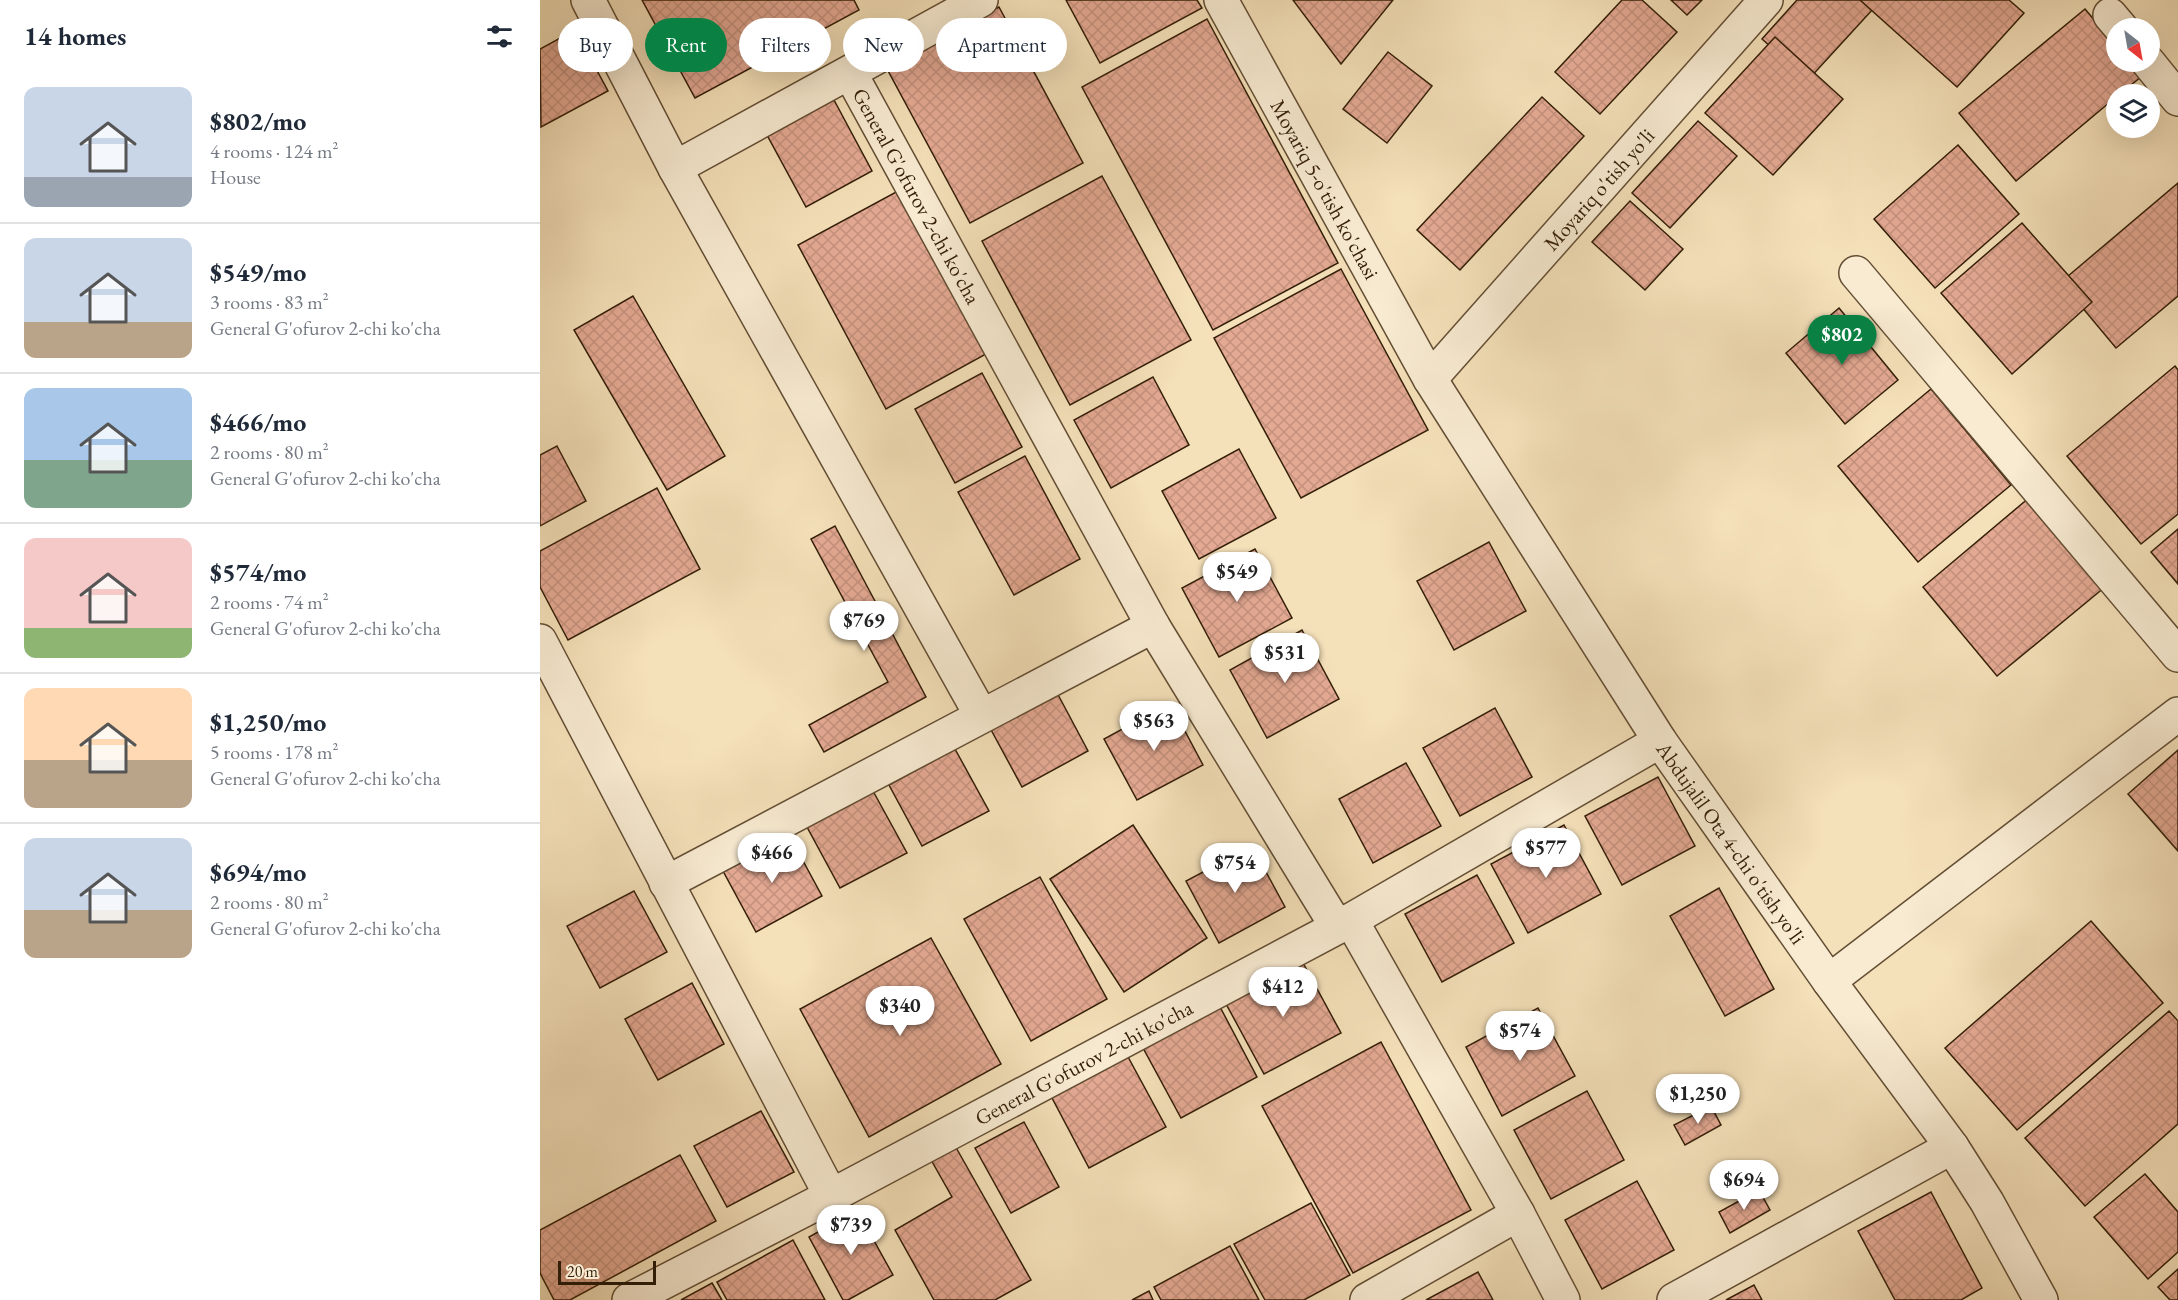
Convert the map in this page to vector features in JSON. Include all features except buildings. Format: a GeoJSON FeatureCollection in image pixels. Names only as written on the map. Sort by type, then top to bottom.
{"type":"FeatureCollection","features":[{"type":"Feature","properties":{"kind":"street"},"geometry":{"type":"LineString","coordinates":[[588,0],[675,168],[981,716]]}},
{"type":"Feature","properties":{"kind":"street"},"geometry":{"type":"LineString","coordinates":[[850,73],[981,0]]}},
{"type":"Feature","properties":{"kind":"street","name":"Moyariq 5-o'tish ko'chasi"},"geometry":{"type":"LineString","coordinates":[[1221,0],[1430,379]]}},
{"type":"Feature","properties":{"kind":"street","name":"Moyariq o'tish yo'li"},"geometry":{"type":"LineString","coordinates":[[1430,379],[1766,0]]}},
{"type":"Feature","properties":{"kind":"street"},"geometry":{"type":"LineString","coordinates":[[2156,72],[2178,99]]}},
{"type":"Feature","properties":{"kind":"street","name":"General G'ofurov 2-chi ko'cha"},"geometry":{"type":"LineString","coordinates":[[675,168],[850,73],[1153,626],[1344,924]]}},
{"type":"Feature","properties":{"kind":"street"},"geometry":{"type":"LineString","coordinates":[[1856,273],[2178,655]]}},
{"type":"Feature","properties":{"kind":"street","name":"Abdujalil Ota 4-chi o'tish yo'li"},"geometry":{"type":"LineString","coordinates":[[1430,379],[1660,741],[1829,981],[1952,1147],[1987,1202],[2041,1300]]}},
{"type":"Feature","properties":{"kind":"street"},"geometry":{"type":"LineString","coordinates":[[666,883],[1153,626]]}},
{"type":"Feature","properties":{"kind":"street"},"geometry":{"type":"LineString","coordinates":[[540,640],[831,1196]]}},
{"type":"Feature","properties":{"kind":"street"},"geometry":{"type":"LineString","coordinates":[[1829,981],[2178,714]]}},
{"type":"Feature","properties":{"kind":"street","name":"General G'ofurov 2-chi ko'cha"},"geometry":{"type":"LineString","coordinates":[[629,1300],[831,1196],[1344,924],[1660,741]]}},
{"type":"Feature","properties":{"kind":"street"},"geometry":{"type":"LineString","coordinates":[[1344,924],[1518,1214],[1563,1300]]}},
{"type":"Feature","properties":{"kind":"street"},"geometry":{"type":"LineString","coordinates":[[1674,1300],[1952,1147]]}},
{"type":"Feature","properties":{"kind":"street"},"geometry":{"type":"LineString","coordinates":[[1367,1300],[1518,1214]]}}]}
